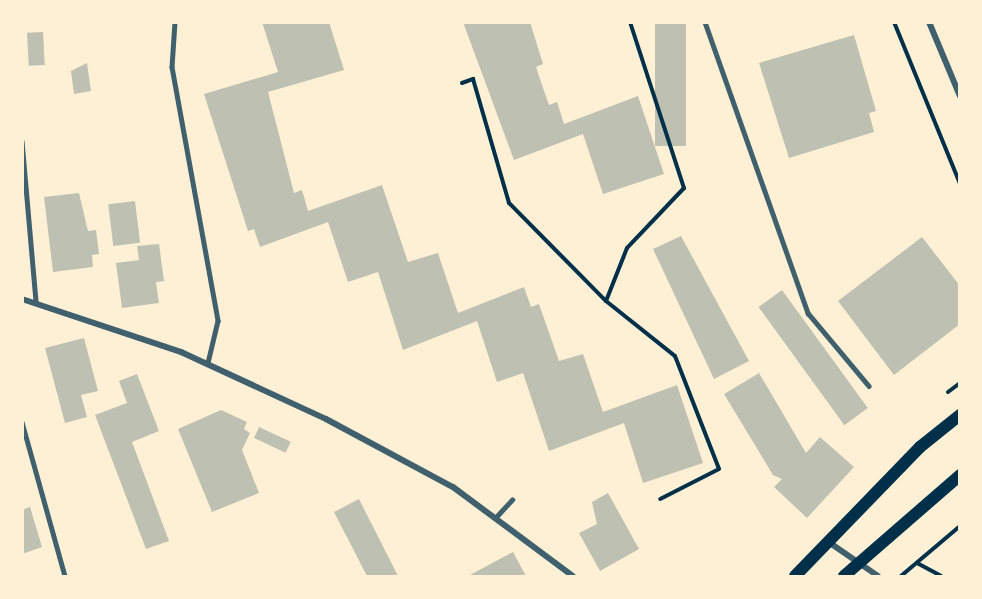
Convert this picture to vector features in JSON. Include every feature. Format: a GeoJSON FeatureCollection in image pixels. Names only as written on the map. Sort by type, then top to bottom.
{"type":"FeatureCollection","features":[{"type":"Feature","properties":{"kind":"main road"},"geometry":{"type":"LineString","coordinates":[[795,576],[830,543],[920,447],[960,415]]}},
{"type":"Feature","properties":{"kind":"main road"},"geometry":{"type":"LineString","coordinates":[[844,576],[960,475]]}},
{"type":"Feature","properties":{"kind":"street"},"geometry":{"type":"LineString","coordinates":[[929,22],[960,96]]}},
{"type":"Feature","properties":{"kind":"street"},"geometry":{"type":"LineString","coordinates":[[22,299],[208,363],[407,460],[495,518],[573,576]]}},
{"type":"Feature","properties":{"kind":"street"},"geometry":{"type":"LineString","coordinates":[[830,543],[878,576]]}},
{"type":"Feature","properties":{"kind":"lane"},"geometry":{"type":"LineString","coordinates":[[175,22],[172,67],[218,321],[208,363]]}},
{"type":"Feature","properties":{"kind":"lane"},"geometry":{"type":"LineString","coordinates":[[705,22],[808,313],[869,386]]}},
{"type":"Feature","properties":{"kind":"lane"},"geometry":{"type":"LineString","coordinates":[[22,141],[36,302]]}},
{"type":"Feature","properties":{"kind":"lane"},"geometry":{"type":"LineString","coordinates":[[22,422],[65,576]]}},
{"type":"Feature","properties":{"kind":"lane"},"geometry":{"type":"LineString","coordinates":[[495,518],[512,500]]}},
{"type":"Feature","properties":{"kind":"path"},"geometry":{"type":"LineString","coordinates":[[606,301],[627,248],[684,188],[630,22]]}},
{"type":"Feature","properties":{"kind":"path"},"geometry":{"type":"LineString","coordinates":[[894,22],[960,184]]}},
{"type":"Feature","properties":{"kind":"path"},"geometry":{"type":"LineString","coordinates":[[462,83],[472,80],[508,203],[606,301],[675,356],[719,469],[660,500]]}},
{"type":"Feature","properties":{"kind":"path"},"geometry":{"type":"LineString","coordinates":[[901,576],[960,526]]}},
{"type":"Feature","properties":{"kind":"path"},"geometry":{"type":"LineString","coordinates":[[917,562],[940,576]]}},
{"type":"Feature","properties":{"kind":"building"},"geometry":{"type":"Polygon","coordinates":[[[262,22],[329,22],[344,70],[268,92],[294,193],[302,190],[308,211],[382,185],[408,262],[438,253],[458,313],[524,287],[531,307],[539,304],[559,361],[583,354],[603,412],[677,385],[703,463],[643,483],[624,423],[549,451],[523,373],[497,382],[477,321],[403,350],[378,272],[348,282],[328,222],[260,247],[254,229],[248,231],[204,94],[278,72],[262,22]]]}},
{"type":"Feature","properties":{"kind":"building"},"geometry":{"type":"Polygon","coordinates":[[[463,22],[530,22],[543,64],[536,67],[542,85],[549,105],[557,102],[564,124],[638,96],[664,174],[603,194],[583,134],[514,160],[463,22]]]}},
{"type":"Feature","properties":{"kind":"building"},"geometry":{"type":"Polygon","coordinates":[[[655,22],[686,22],[686,146],[655,146],[655,22]]]}},
{"type":"Feature","properties":{"kind":"building"},"geometry":{"type":"Polygon","coordinates":[[[43,32],[45,65],[29,66],[27,33],[43,32]]]}},
{"type":"Feature","properties":{"kind":"building"},"geometry":{"type":"Polygon","coordinates":[[[854,35],[876,111],[869,113],[874,132],[789,158],[759,63],[854,35]]]}},
{"type":"Feature","properties":{"kind":"building"},"geometry":{"type":"Polygon","coordinates":[[[87,63],[91,91],[74,94],[71,71],[87,63]]]}},
{"type":"Feature","properties":{"kind":"building"},"geometry":{"type":"Polygon","coordinates":[[[79,193],[88,231],[96,230],[99,254],[92,255],[93,267],[53,272],[44,197],[79,193]]]}},
{"type":"Feature","properties":{"kind":"building"},"geometry":{"type":"Polygon","coordinates":[[[135,201],[140,243],[113,246],[108,204],[135,201]]]}},
{"type":"Feature","properties":{"kind":"building"},"geometry":{"type":"Polygon","coordinates":[[[681,236],[749,361],[714,379],[653,249],[681,236]]]}},
{"type":"Feature","properties":{"kind":"building"},"geometry":{"type":"Polygon","coordinates":[[[922,237],[960,286],[960,324],[894,375],[838,301],[922,237]]]}},
{"type":"Feature","properties":{"kind":"building"},"geometry":{"type":"Polygon","coordinates":[[[159,244],[164,281],[156,282],[159,303],[122,308],[116,263],[139,260],[137,246],[159,244]]]}},
{"type":"Feature","properties":{"kind":"building"},"geometry":{"type":"Polygon","coordinates":[[[782,290],[868,408],[844,425],[759,307],[782,290]]]}},
{"type":"Feature","properties":{"kind":"building"},"geometry":{"type":"Polygon","coordinates":[[[84,338],[98,391],[81,395],[87,417],[65,423],[45,348],[84,338]]]}},
{"type":"Feature","properties":{"kind":"building"},"geometry":{"type":"Polygon","coordinates":[[[759,373],[806,453],[820,437],[854,467],[807,518],[774,487],[782,479],[773,475],[724,394],[759,373]]]}},
{"type":"Feature","properties":{"kind":"building"},"geometry":{"type":"Polygon","coordinates":[[[137,374],[159,431],[132,442],[169,541],[146,549],[95,415],[127,403],[119,381],[137,374]]]}},
{"type":"Feature","properties":{"kind":"building"},"geometry":{"type":"Polygon","coordinates":[[[221,410],[247,422],[244,429],[250,433],[242,450],[259,493],[212,512],[178,429],[221,410]]]}},
{"type":"Feature","properties":{"kind":"building"},"geometry":{"type":"Polygon","coordinates":[[[259,427],[291,442],[286,453],[254,438],[259,427]]]}},
{"type":"Feature","properties":{"kind":"building"},"geometry":{"type":"Polygon","coordinates":[[[608,493],[639,549],[600,571],[579,533],[597,524],[592,502],[608,493]]]}},
{"type":"Feature","properties":{"kind":"building"},"geometry":{"type":"Polygon","coordinates":[[[359,499],[398,576],[367,576],[334,512],[359,499]]]}},
{"type":"Feature","properties":{"kind":"building"},"geometry":{"type":"Polygon","coordinates":[[[30,507],[42,547],[22,554],[22,510],[30,507]]]}},
{"type":"Feature","properties":{"kind":"building"},"geometry":{"type":"Polygon","coordinates":[[[513,552],[526,576],[468,576],[513,552]]]}}]}
